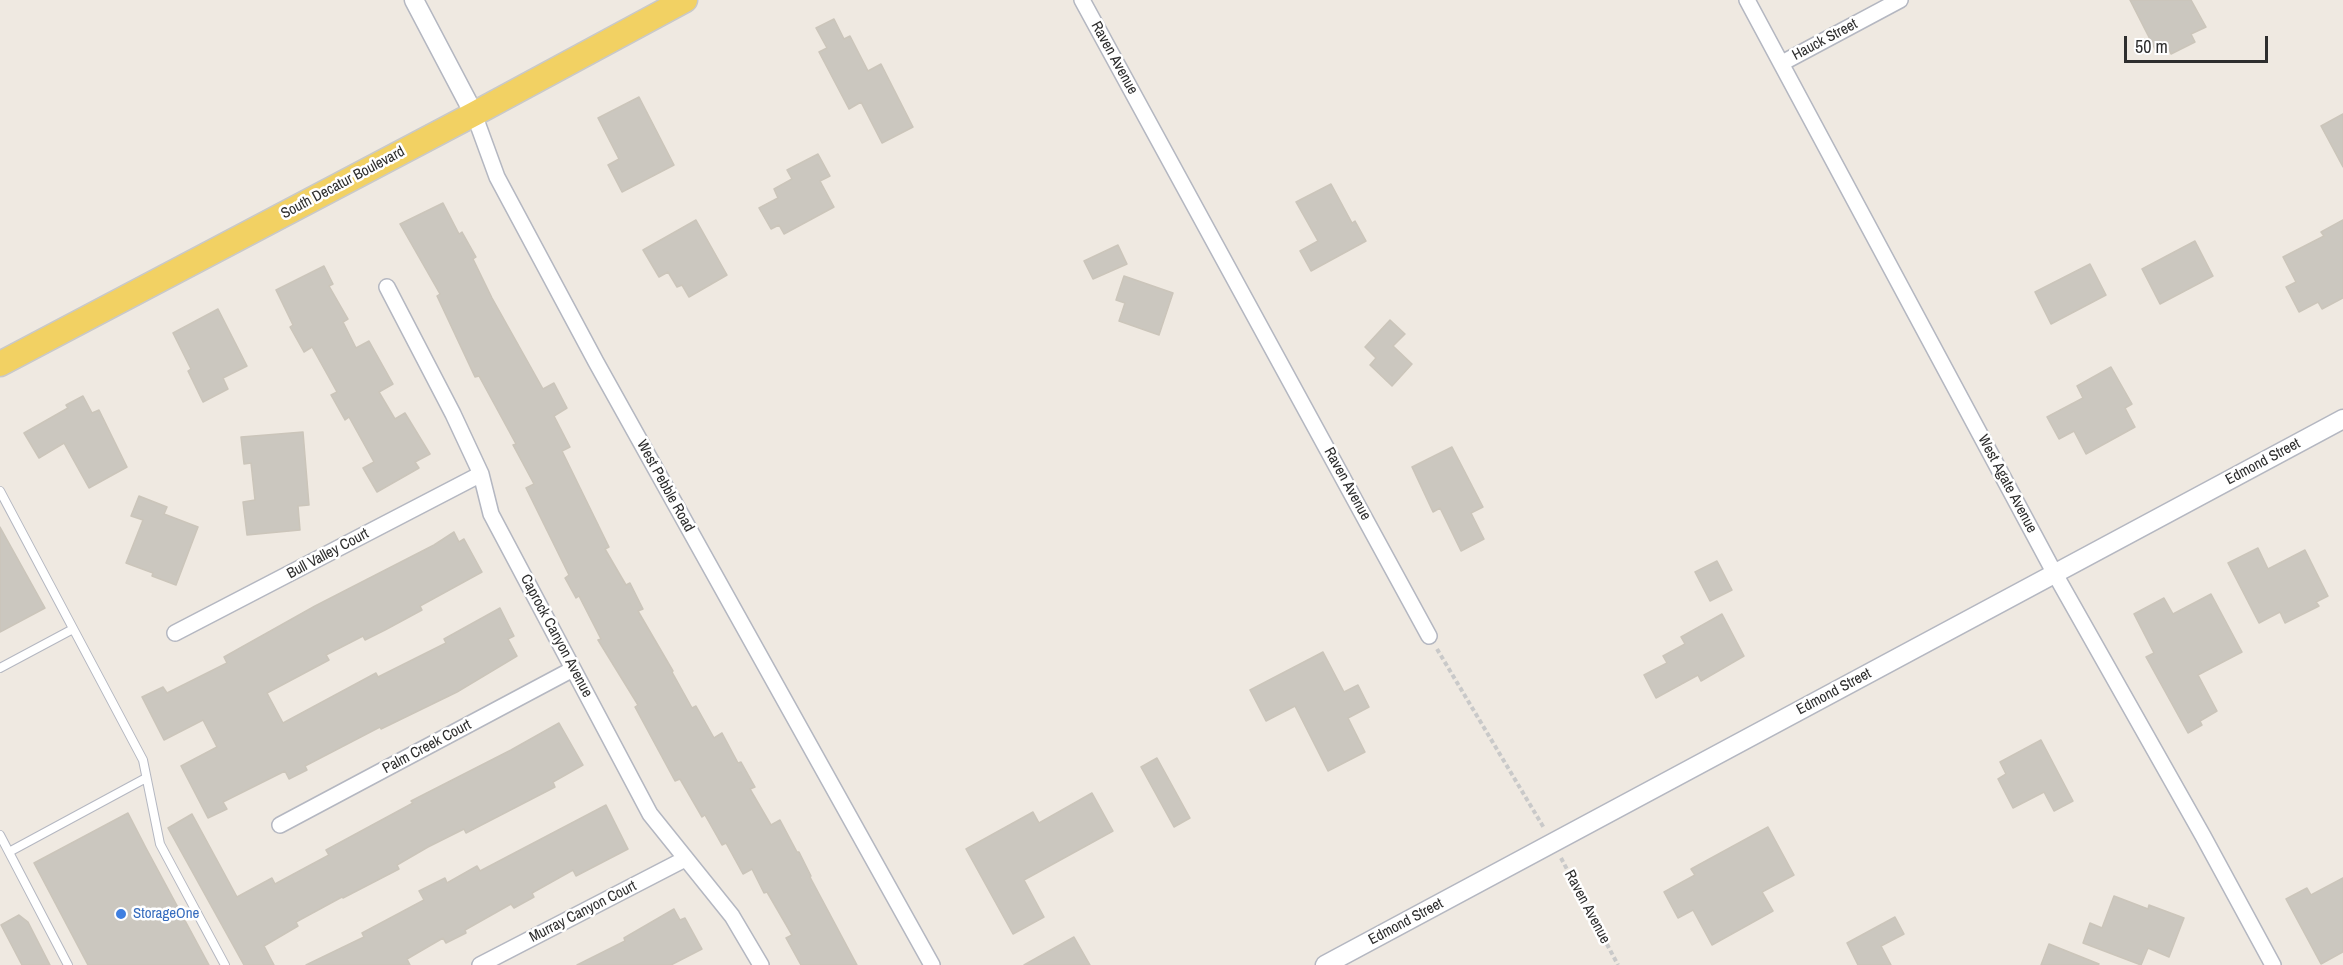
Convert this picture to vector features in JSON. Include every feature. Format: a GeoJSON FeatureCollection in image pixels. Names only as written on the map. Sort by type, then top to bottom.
{"type":"FeatureCollection","features":[{"type":"Feature","properties":{"kind":"main road","name":"South Decatur Boulevard"},"geometry":{"type":"LineString","coordinates":[[0,364],[685,0]]}},
{"type":"Feature","properties":{"kind":"street","name":"West Pebble Road"},"geometry":{"type":"LineString","coordinates":[[414,0],[474,114],[497,177],[563,301],[932,965]]}},
{"type":"Feature","properties":{"kind":"street","name":"Raven Avenue"},"geometry":{"type":"LineString","coordinates":[[1082,0],[1429,636]]}},
{"type":"Feature","properties":{"kind":"street","name":"West Agate Avenue"},"geometry":{"type":"LineString","coordinates":[[1747,0],[2055,574],[2203,836],[2272,965]]}},
{"type":"Feature","properties":{"kind":"street","name":"Hauck Street"},"geometry":{"type":"LineString","coordinates":[[1782,63],[1900,0]]}},
{"type":"Feature","properties":{"kind":"street","name":"Caprock Canyon Avenue"},"geometry":{"type":"LineString","coordinates":[[387,287],[453,414],[481,474],[491,514],[650,814],[732,916],[761,965]]}},
{"type":"Feature","properties":{"kind":"street","name":"Edmond Street"},"geometry":{"type":"LineString","coordinates":[[1326,965],[2343,419]]}},
{"type":"Feature","properties":{"kind":"street","name":"Bull Valley Court"},"geometry":{"type":"LineString","coordinates":[[175,633],[481,474]]}},
{"type":"Feature","properties":{"kind":"street","name":"Palm Creek Court"},"geometry":{"type":"LineString","coordinates":[[280,825],[573,669]]}},
{"type":"Feature","properties":{"kind":"street","name":"Murray Canyon Court"},"geometry":{"type":"LineString","coordinates":[[480,965],[685,859]]}},
{"type":"Feature","properties":{"kind":"lane"},"geometry":{"type":"LineString","coordinates":[[0,490],[143,760],[160,844],[225,965]]}},
{"type":"Feature","properties":{"kind":"lane"},"geometry":{"type":"LineString","coordinates":[[0,668],[74,629]]}},
{"type":"Feature","properties":{"kind":"lane"},"geometry":{"type":"LineString","coordinates":[[9,852],[146,778]]}},
{"type":"Feature","properties":{"kind":"lane"},"geometry":{"type":"LineString","coordinates":[[0,835],[68,965]]}},
{"type":"Feature","properties":{"kind":"path","name":"Raven Avenue"},"geometry":{"type":"LineString","coordinates":[[1429,636],[1552,843],[1618,965]]}},
{"type":"Feature","properties":{"kind":"building"},"geometry":{"type":"Polygon","coordinates":[[[2130,0],[2191,0],[2206,27],[2191,34],[2195,42],[2171,54],[2168,47],[2157,53],[2130,0]]]}},
{"type":"Feature","properties":{"kind":"building"},"geometry":{"type":"Polygon","coordinates":[[[834,19],[844,39],[850,36],[868,71],[881,64],[913,127],[882,143],[861,102],[849,109],[819,52],[827,48],[816,28],[834,19]]]}},
{"type":"Feature","properties":{"kind":"building"},"geometry":{"type":"Polygon","coordinates":[[[639,97],[674,165],[622,192],[608,165],[619,159],[598,118],[639,97]]]}},
{"type":"Feature","properties":{"kind":"building"},"geometry":{"type":"Polygon","coordinates":[[[2343,114],[2343,167],[2321,126],[2343,114]]]}},
{"type":"Feature","properties":{"kind":"building"},"geometry":{"type":"Polygon","coordinates":[[[818,154],[830,176],[820,181],[834,207],[784,234],[779,225],[771,229],[759,208],[778,198],[774,189],[792,179],[787,170],[818,154]]]}},
{"type":"Feature","properties":{"kind":"building"},"geometry":{"type":"Polygon","coordinates":[[[1331,184],[1352,223],[1355,221],[1366,241],[1311,271],[1300,251],[1318,241],[1296,202],[1331,184]]]}},
{"type":"Feature","properties":{"kind":"building"},"geometry":{"type":"Polygon","coordinates":[[[443,203],[459,234],[462,232],[476,257],[473,259],[492,298],[543,389],[554,383],[567,408],[554,416],[570,447],[562,451],[609,547],[605,549],[626,585],[630,583],[643,609],[638,611],[692,708],[696,706],[714,738],[722,733],[738,763],[741,762],[755,787],[750,789],[771,825],[780,820],[857,965],[801,965],[786,938],[792,935],[767,892],[764,893],[752,869],[743,874],[726,843],[722,845],[705,815],[702,817],[680,779],[675,781],[635,707],[638,705],[598,640],[601,639],[579,596],[576,598],[565,578],[569,575],[526,488],[534,484],[513,445],[516,444],[479,376],[475,377],[437,296],[440,294],[400,224],[443,203]]]}},
{"type":"Feature","properties":{"kind":"building"},"geometry":{"type":"Polygon","coordinates":[[[696,220],[727,275],[689,297],[682,285],[677,287],[668,272],[659,277],[643,250],[696,220]]]}},
{"type":"Feature","properties":{"kind":"building"},"geometry":{"type":"Polygon","coordinates":[[[2343,220],[2343,298],[2322,309],[2318,302],[2299,312],[2286,287],[2296,282],[2283,257],[2324,236],[2321,232],[2343,220]]]}},
{"type":"Feature","properties":{"kind":"building"},"geometry":{"type":"Polygon","coordinates":[[[2195,241],[2213,276],[2160,304],[2142,269],[2195,241]]]}},
{"type":"Feature","properties":{"kind":"building"},"geometry":{"type":"Polygon","coordinates":[[[1118,245],[1127,264],[1093,279],[1084,261],[1118,245]]]}},
{"type":"Feature","properties":{"kind":"building"},"geometry":{"type":"Polygon","coordinates":[[[2090,264],[2106,295],[2051,324],[2035,292],[2090,264]]]}},
{"type":"Feature","properties":{"kind":"building"},"geometry":{"type":"Polygon","coordinates":[[[324,266],[333,284],[329,286],[348,319],[343,322],[356,348],[369,341],[393,384],[379,392],[395,419],[405,413],[430,454],[415,462],[419,468],[377,492],[363,468],[374,462],[349,417],[345,420],[331,395],[337,392],[312,347],[304,352],[290,327],[293,325],[276,290],[324,266]]]}},
{"type":"Feature","properties":{"kind":"building"},"geometry":{"type":"Polygon","coordinates":[[[1124,276],[1173,293],[1159,335],[1119,321],[1125,303],[1116,300],[1124,276]]]}},
{"type":"Feature","properties":{"kind":"building"},"geometry":{"type":"Polygon","coordinates":[[[218,309],[247,366],[223,378],[228,389],[203,402],[188,371],[191,369],[173,333],[218,309]]]}},
{"type":"Feature","properties":{"kind":"building"},"geometry":{"type":"Polygon","coordinates":[[[1390,320],[1405,334],[1393,346],[1412,364],[1392,386],[1370,365],[1376,358],[1365,347],[1390,320]]]}},
{"type":"Feature","properties":{"kind":"building"},"geometry":{"type":"Polygon","coordinates":[[[2111,367],[2132,404],[2125,408],[2135,427],[2086,454],[2074,431],[2059,439],[2047,417],[2083,398],[2077,386],[2111,367]]]}},
{"type":"Feature","properties":{"kind":"building"},"geometry":{"type":"Polygon","coordinates":[[[83,396],[92,413],[99,410],[127,467],[89,488],[64,443],[39,458],[24,433],[68,408],[66,405],[83,396]]]}},
{"type":"Feature","properties":{"kind":"building"},"geometry":{"type":"Polygon","coordinates":[[[303,432],[309,505],[298,506],[300,530],[247,535],[243,502],[255,500],[251,463],[244,464],[241,437],[303,432]]]}},
{"type":"Feature","properties":{"kind":"building"},"geometry":{"type":"Polygon","coordinates":[[[1452,447],[1483,507],[1471,513],[1484,539],[1461,551],[1440,508],[1433,512],[1412,467],[1452,447]]]}},
{"type":"Feature","properties":{"kind":"building"},"geometry":{"type":"Polygon","coordinates":[[[139,496],[167,507],[164,514],[198,527],[176,585],[126,563],[143,520],[131,516],[139,496]]]}},
{"type":"Feature","properties":{"kind":"building"},"geometry":{"type":"Polygon","coordinates":[[[0,527],[45,608],[0,632],[0,527]]]}},
{"type":"Feature","properties":{"kind":"building"},"geometry":{"type":"Polygon","coordinates":[[[454,532],[459,542],[464,539],[482,572],[420,606],[422,610],[385,630],[365,640],[363,636],[326,655],[329,660],[267,693],[283,723],[376,673],[378,677],[446,643],[444,639],[500,608],[514,636],[508,639],[517,656],[457,692],[381,729],[380,727],[305,766],[307,770],[289,779],[285,771],[223,802],[227,809],[208,818],[181,766],[217,747],[203,720],[164,740],[142,697],[163,687],[167,693],[227,663],[224,657],[315,606],[434,545],[454,532]]]}},
{"type":"Feature","properties":{"kind":"building"},"geometry":{"type":"Polygon","coordinates":[[[2258,548],[2268,569],[2305,550],[2328,596],[2316,602],[2319,606],[2285,623],[2280,612],[2259,623],[2228,563],[2258,548]]]}},
{"type":"Feature","properties":{"kind":"building"},"geometry":{"type":"Polygon","coordinates":[[[1717,561],[1732,590],[1710,601],[1695,572],[1717,561]]]}},
{"type":"Feature","properties":{"kind":"building"},"geometry":{"type":"Polygon","coordinates":[[[2211,594],[2242,652],[2198,675],[2217,711],[2200,721],[2202,725],[2188,733],[2146,657],[2154,653],[2134,614],[2164,598],[2173,614],[2211,594]]]}},
{"type":"Feature","properties":{"kind":"building"},"geometry":{"type":"Polygon","coordinates":[[[1722,614],[1744,656],[1701,681],[1698,675],[1656,698],[1644,675],[1667,663],[1663,656],[1685,644],[1681,637],[1722,614]]]}},
{"type":"Feature","properties":{"kind":"building"},"geometry":{"type":"Polygon","coordinates":[[[1323,652],[1344,692],[1358,685],[1369,707],[1348,718],[1365,752],[1328,771],[1295,706],[1266,721],[1250,690],[1323,652]]]}},
{"type":"Feature","properties":{"kind":"building"},"geometry":{"type":"Polygon","coordinates":[[[559,723],[583,765],[553,782],[555,787],[466,833],[464,829],[428,847],[397,865],[399,869],[296,922],[298,926],[264,946],[274,965],[244,965],[168,828],[192,814],[237,897],[272,878],[275,884],[329,855],[326,850],[413,803],[411,801],[559,723]]]}},
{"type":"Feature","properties":{"kind":"building"},"geometry":{"type":"Polygon","coordinates":[[[2041,740],[2073,801],[2054,811],[2044,792],[2013,808],[1998,779],[2006,774],[2000,762],[2041,740]]]}},
{"type":"Feature","properties":{"kind":"building"},"geometry":{"type":"Polygon","coordinates":[[[1157,758],[1190,818],[1174,827],[1141,767],[1157,758]]]}},
{"type":"Feature","properties":{"kind":"building"},"geometry":{"type":"Polygon","coordinates":[[[1092,793],[1113,831],[1024,880],[1044,917],[1013,934],[966,849],[1033,812],[1039,823],[1092,793]]]}},
{"type":"Feature","properties":{"kind":"building"},"geometry":{"type":"Polygon","coordinates":[[[606,805],[628,849],[576,876],[573,870],[532,893],[534,897],[514,908],[511,904],[446,943],[443,938],[407,959],[410,965],[306,965],[364,937],[362,933],[424,900],[419,891],[445,878],[447,883],[477,866],[480,871],[606,805]]]}},
{"type":"Feature","properties":{"kind":"building","name":"StorageOne"},"geometry":{"type":"Polygon","coordinates":[[[128,813],[209,965],[88,965],[34,863],[128,813]]]}},
{"type":"Feature","properties":{"kind":"building"},"geometry":{"type":"Polygon","coordinates":[[[1768,827],[1794,875],[1762,892],[1773,911],[1712,945],[1693,910],[1678,918],[1664,892],[1695,875],[1691,869],[1768,827]]]}},
{"type":"Feature","properties":{"kind":"building"},"geometry":{"type":"Polygon","coordinates":[[[2343,878],[2343,952],[2321,964],[2286,899],[2307,888],[2311,895],[2343,878]]]}},
{"type":"Feature","properties":{"kind":"building"},"geometry":{"type":"Polygon","coordinates":[[[2114,896],[2148,909],[2149,905],[2184,918],[2169,957],[2148,948],[2141,965],[2083,943],[2090,923],[2102,928],[2114,896]]]}},
{"type":"Feature","properties":{"kind":"building"},"geometry":{"type":"Polygon","coordinates":[[[674,909],[680,920],[685,918],[702,949],[671,965],[577,965],[625,941],[624,938],[674,909]]]}},
{"type":"Feature","properties":{"kind":"building"},"geometry":{"type":"Polygon","coordinates":[[[19,915],[28,922],[50,965],[22,965],[1,925],[19,915]]]}},
{"type":"Feature","properties":{"kind":"building"},"geometry":{"type":"Polygon","coordinates":[[[1895,917],[1904,934],[1881,946],[1891,965],[1858,965],[1847,943],[1895,917]]]}},
{"type":"Feature","properties":{"kind":"building"},"geometry":{"type":"Polygon","coordinates":[[[1074,937],[1090,965],[1024,965],[1074,937]]]}},
{"type":"Feature","properties":{"kind":"building"},"geometry":{"type":"Polygon","coordinates":[[[2049,944],[2099,964],[2041,965],[2049,944]]]}},
{"type":"Feature","properties":{"kind":"place","name":"StorageOne"},"geometry":{"type":"Point","coordinates":[121,914]}}]}
